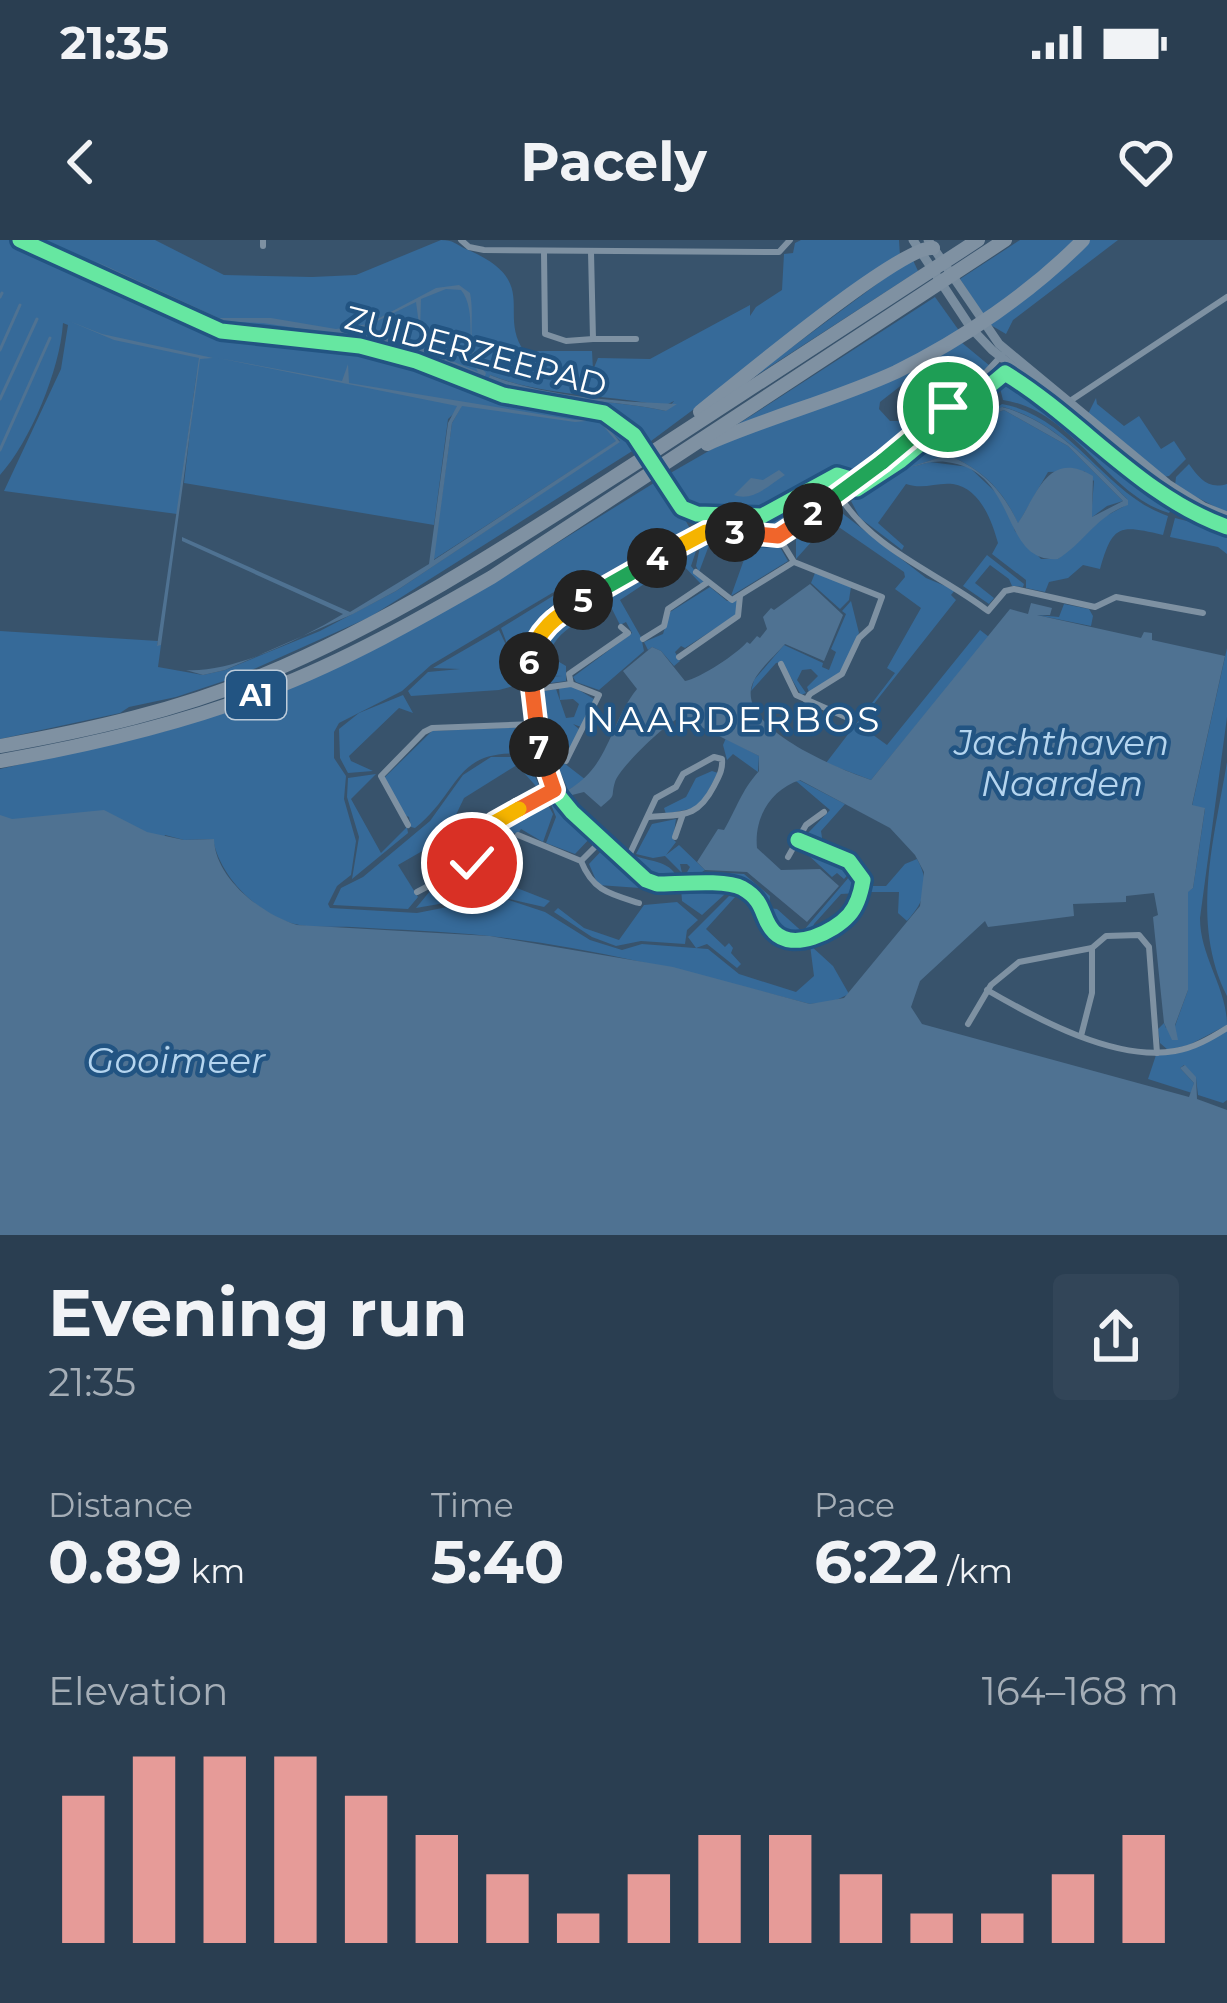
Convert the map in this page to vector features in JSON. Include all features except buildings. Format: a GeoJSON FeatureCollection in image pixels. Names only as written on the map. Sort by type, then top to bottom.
{"type":"FeatureCollection","features":[{"type":"Feature","properties":{"kind":"highway","name":"A1"},"geometry":{"type":"LineString","coordinates":[[961,260],[978,240]]}},
{"type":"Feature","properties":{"kind":"highway","name":"A1"},"geometry":{"type":"LineString","coordinates":[[0,746],[177,706],[340,640],[478,565],[961,260],[1005,240]]}},
{"type":"Feature","properties":{"kind":"highway","name":"A1"},"geometry":{"type":"LineString","coordinates":[[669,461],[757,422],[895,372],[1040,280],[1083,240]]}},
{"type":"Feature","properties":{"kind":"highway","name":"A1"},"geometry":{"type":"LineString","coordinates":[[640,460],[807,328],[923,244]]}},
{"type":"Feature","properties":{"kind":"highway","name":"A1"},"geometry":{"type":"LineString","coordinates":[[0,761],[179,720],[267,691],[338,660],[492,577],[921,286]]}},
{"type":"Feature","properties":{"kind":"main road"},"geometry":{"type":"LineString","coordinates":[[923,244],[976,324],[1004,353],[1184,495],[1227,516]]}},
{"type":"Feature","properties":{"kind":"street"},"geometry":{"type":"LineString","coordinates":[[461,240],[484,250],[591,252],[779,252],[790,240]]}},
{"type":"Feature","properties":{"kind":"street"},"geometry":{"type":"LineString","coordinates":[[658,252],[659,240]]}},
{"type":"Feature","properties":{"kind":"street"},"geometry":{"type":"LineString","coordinates":[[544,251],[545,334],[566,341],[636,339]]}},
{"type":"Feature","properties":{"kind":"street"},"geometry":{"type":"LineString","coordinates":[[591,252],[593,339]]}},
{"type":"Feature","properties":{"kind":"street"},"geometry":{"type":"LineString","coordinates":[[1065,405],[1227,297]]}},
{"type":"Feature","properties":{"kind":"street"},"geometry":{"type":"LineString","coordinates":[[798,840],[849,861],[863,880],[855,907],[845,920],[795,942],[772,931],[763,905],[740,886],[651,883],[554,790],[542,760],[530,689],[532,648],[560,614],[706,532],[778,536],[839,495],[967,393],[1004,353]]}},
{"type":"Feature","properties":{"kind":"street"},"geometry":{"type":"LineString","coordinates":[[839,495],[854,516],[888,545],[988,611],[1005,591],[1014,589],[1095,607],[1116,596],[1203,614]]}},
{"type":"Feature","properties":{"kind":"street"},"geometry":{"type":"LineString","coordinates":[[778,536],[794,562],[882,597],[872,627],[859,638],[842,674],[806,700]]}},
{"type":"Feature","properties":{"kind":"street"},"geometry":{"type":"LineString","coordinates":[[696,572],[730,600],[794,562]]}},
{"type":"Feature","properties":{"kind":"street"},"geometry":{"type":"LineString","coordinates":[[643,639],[664,626],[668,609],[708,582]]}},
{"type":"Feature","properties":{"kind":"street"},"geometry":{"type":"LineString","coordinates":[[679,657],[737,616],[740,596]]}},
{"type":"Feature","properties":{"kind":"street"},"geometry":{"type":"LineString","coordinates":[[571,684],[569,674],[628,633],[621,627]]}},
{"type":"Feature","properties":{"kind":"street"},"geometry":{"type":"LineString","coordinates":[[781,664],[796,695],[848,718]]}},
{"type":"Feature","properties":{"kind":"street"},"geometry":{"type":"LineString","coordinates":[[530,689],[571,684],[599,695],[566,761]]}},
{"type":"Feature","properties":{"kind":"street"},"geometry":{"type":"LineString","coordinates":[[408,825],[380,776],[424,732],[536,724]]}},
{"type":"Feature","properties":{"kind":"street"},"geometry":{"type":"LineString","coordinates":[[626,862],[656,798],[676,787],[683,773],[719,756],[723,768],[704,806],[649,818]]}},
{"type":"Feature","properties":{"kind":"street"},"geometry":{"type":"LineString","coordinates":[[417,892],[472,863],[500,818],[554,790]]}},
{"type":"Feature","properties":{"kind":"street"},"geometry":{"type":"LineString","coordinates":[[788,857],[806,825],[824,812]]}},
{"type":"Feature","properties":{"kind":"street"},"geometry":{"type":"LineString","coordinates":[[675,837],[683,814]]}},
{"type":"Feature","properties":{"kind":"street"},"geometry":{"type":"LineString","coordinates":[[518,835],[581,862],[593,886],[639,903]]}},
{"type":"Feature","properties":{"kind":"street"},"geometry":{"type":"LineString","coordinates":[[581,862],[602,840]]}},
{"type":"Feature","properties":{"kind":"street"},"geometry":{"type":"LineString","coordinates":[[968,1024],[987,990],[1019,962],[1092,948],[1106,936],[1132,934],[1145,939],[1156,1052]]}},
{"type":"Feature","properties":{"kind":"street"},"geometry":{"type":"LineString","coordinates":[[1081,1036],[1092,993],[1092,948]]}},
{"type":"Feature","properties":{"kind":"street"},"geometry":{"type":"LineString","coordinates":[[987,990],[1042,1021],[1081,1036],[1156,1052],[1189,1048],[1227,1028]]}},
{"type":"Feature","properties":{"kind":"shaded area"},"geometry":{"type":"Polygon","coordinates":[[[0,240],[155,240],[224,275],[312,277],[356,275],[441,240],[449,241],[503,273],[511,285],[514,323],[524,351],[592,351],[593,370],[598,358],[650,359],[750,305],[750,316],[782,290],[784,254],[793,253],[801,240],[899,240],[900,256],[647,444],[623,421],[595,409],[595,414],[613,421],[637,448],[370,617],[236,677],[176,697],[0,739],[0,631],[158,641],[158,667],[203,675],[225,670],[320,631],[396,591],[620,441],[598,420],[617,441],[433,560],[452,423],[461,407],[448,419],[434,525],[184,483],[197,371],[177,514],[4,491],[61,369],[68,325],[63,323],[42,404],[0,475],[0,240]],[[490,375],[489,380],[510,387],[554,396],[666,411],[674,401],[664,406],[490,375]]]}},
{"type":"Feature","properties":{"kind":"shaded area"},"geometry":{"type":"Polygon","coordinates":[[[1020,240],[1082,240],[984,316],[960,279],[1020,240]]]}},
{"type":"Feature","properties":{"kind":"shaded area"},"geometry":{"type":"Polygon","coordinates":[[[1089,240],[1118,240],[1013,320],[1006,334],[989,324],[1089,240]]]}},
{"type":"Feature","properties":{"kind":"shaded area"},"geometry":{"type":"Polygon","coordinates":[[[912,258],[918,271],[737,388],[912,258]]]}},
{"type":"Feature","properties":{"kind":"shaded area"},"geometry":{"type":"Polygon","coordinates":[[[935,297],[960,332],[890,372],[729,430],[935,297]]]}},
{"type":"Feature","properties":{"kind":"shaded area"},"geometry":{"type":"Polygon","coordinates":[[[961,342],[990,366],[950,402],[936,388],[925,360],[961,342]]]}},
{"type":"Feature","properties":{"kind":"shaded area"},"geometry":{"type":"Polygon","coordinates":[[[926,366],[880,402],[879,409],[890,421],[899,421],[932,391],[942,407],[853,481],[833,474],[765,511],[735,516],[693,508],[667,475],[733,437],[926,366]]]}},
{"type":"Feature","properties":{"kind":"shaded area"},"geometry":{"type":"Polygon","coordinates":[[[995,371],[996,379],[904,456],[857,485],[995,371]]]}},
{"type":"Feature","properties":{"kind":"shaded area"},"geometry":{"type":"Polygon","coordinates":[[[1008,376],[1174,505],[1169,513],[1127,489],[1050,419],[1003,400],[999,384],[1008,376]]]}},
{"type":"Feature","properties":{"kind":"shaded area"},"geometry":{"type":"Polygon","coordinates":[[[994,384],[998,401],[897,467],[994,384]]]}},
{"type":"Feature","properties":{"kind":"shaded area"},"geometry":{"type":"Polygon","coordinates":[[[1096,398],[1124,426],[1139,416],[1161,449],[1174,441],[1186,459],[1163,477],[1087,416],[1096,398]]]}},
{"type":"Feature","properties":{"kind":"shaded area"},"geometry":{"type":"Polygon","coordinates":[[[1002,404],[1048,423],[1125,491],[1168,516],[1163,535],[1120,531],[1109,543],[1100,569],[1083,565],[1068,578],[1049,582],[1045,592],[1026,588],[1026,580],[992,554],[998,543],[988,516],[978,499],[962,487],[906,484],[878,523],[904,546],[902,550],[860,518],[851,501],[1002,404]],[[1003,407],[992,411],[941,457],[911,467],[930,462],[969,467],[1005,501],[1015,531],[1041,559],[1058,559],[1095,522],[1128,504],[1127,499],[1071,445],[1003,407]]]}},
{"type":"Feature","properties":{"kind":"shaded area"},"geometry":{"type":"Polygon","coordinates":[[[1004,410],[1068,446],[1123,501],[1091,518],[1094,481],[1084,471],[1048,472],[1018,524],[990,482],[948,455],[991,415],[1004,410]]]}},
{"type":"Feature","properties":{"kind":"shaded area"},"geometry":{"type":"Polygon","coordinates":[[[1082,423],[1164,484],[1158,491],[1078,428],[1082,423]]]}},
{"type":"Feature","properties":{"kind":"shaded area"},"geometry":{"type":"Polygon","coordinates":[[[1189,464],[1209,484],[1227,484],[1227,513],[1175,486],[1176,477],[1189,464]]]}},
{"type":"Feature","properties":{"kind":"shaded area"},"geometry":{"type":"Polygon","coordinates":[[[835,477],[850,483],[808,517],[783,530],[759,534],[702,530],[720,518],[767,515],[835,477]]]}},
{"type":"Feature","properties":{"kind":"shaded area"},"geometry":{"type":"Polygon","coordinates":[[[662,478],[693,534],[599,588],[590,580],[569,583],[431,665],[402,691],[339,723],[334,732],[334,758],[346,776],[344,799],[356,841],[351,875],[337,886],[328,904],[330,908],[417,913],[506,899],[545,912],[590,940],[622,950],[642,944],[708,949],[739,974],[796,992],[814,976],[810,945],[833,966],[849,994],[810,1004],[651,964],[530,941],[295,924],[262,909],[240,889],[222,865],[213,839],[165,835],[0,1235],[0,769],[166,731],[372,650],[470,597],[662,478]]]}},
{"type":"Feature","properties":{"kind":"shaded area"},"geometry":{"type":"Polygon","coordinates":[[[838,510],[926,578],[955,590],[951,595],[956,600],[858,724],[887,745],[980,630],[989,637],[871,780],[826,763],[895,673],[887,668],[921,608],[895,589],[904,572],[830,521],[796,559],[796,539],[838,510]]]}},
{"type":"Feature","properties":{"kind":"shaded area"},"geometry":{"type":"Polygon","coordinates":[[[1175,518],[1227,531],[1227,554],[1218,547],[1170,537],[1175,518]]]}},
{"type":"Feature","properties":{"kind":"shaded area"},"geometry":{"type":"Polygon","coordinates":[[[720,533],[777,542],[788,561],[731,596],[746,554],[711,540],[699,572],[696,566],[702,537],[720,533]]]}},
{"type":"Feature","properties":{"kind":"shaded area"},"geometry":{"type":"Polygon","coordinates":[[[700,539],[691,566],[704,582],[679,561],[620,600],[644,651],[599,690],[573,677],[632,633],[626,622],[620,625],[610,605],[573,625],[552,647],[549,656],[566,666],[566,681],[532,682],[532,678],[562,676],[537,675],[533,669],[542,641],[558,621],[700,539]]]}},
{"type":"Feature","properties":{"kind":"shaded area"},"geometry":{"type":"Polygon","coordinates":[[[987,555],[1024,584],[1012,586],[990,565],[975,583],[994,598],[989,604],[963,586],[987,555]]]}},
{"type":"Feature","properties":{"kind":"shaded area"},"geometry":{"type":"Polygon","coordinates":[[[815,573],[851,587],[849,600],[840,609],[811,583],[815,573]]]}},
{"type":"Feature","properties":{"kind":"shaded area"},"geometry":{"type":"Polygon","coordinates":[[[588,584],[595,590],[556,615],[534,643],[525,675],[519,677],[525,677],[527,721],[521,684],[411,696],[408,691],[428,672],[460,669],[433,668],[499,630],[514,662],[501,628],[569,586],[588,584]]]}},
{"type":"Feature","properties":{"kind":"shaded area"},"geometry":{"type":"Polygon","coordinates":[[[710,587],[727,601],[738,601],[736,615],[685,648],[681,646],[675,652],[680,661],[674,666],[661,651],[648,650],[644,642],[663,634],[670,612],[710,587]]]}},
{"type":"Feature","properties":{"kind":"shaded area"},"geometry":{"type":"Polygon","coordinates":[[[851,601],[859,633],[839,676],[809,692],[807,687],[818,676],[811,669],[802,670],[797,680],[806,693],[801,695],[782,662],[776,663],[751,691],[754,680],[784,645],[829,670],[836,652],[831,649],[846,614],[842,611],[851,601]]]}},
{"type":"Feature","properties":{"kind":"shaded area"},"geometry":{"type":"Polygon","coordinates":[[[1064,604],[1089,609],[1091,626],[1037,615],[1059,617],[1064,604]]]}},
{"type":"Feature","properties":{"kind":"shaded area"},"geometry":{"type":"Polygon","coordinates":[[[1227,648],[1227,717],[1200,918],[1227,1025],[1168,1050],[1160,1043],[1158,1029],[1164,1023],[1166,1028],[1175,1026],[1188,990],[1188,891],[1193,888],[1205,809],[1192,806],[1227,648]]]}},
{"type":"Feature","properties":{"kind":"shaded area"},"geometry":{"type":"Polygon","coordinates":[[[572,686],[594,699],[581,727],[573,724],[579,729],[560,760],[586,780],[568,790],[551,750],[558,745],[543,749],[534,700],[539,692],[556,689],[566,718],[574,717],[579,704],[573,699],[560,700],[559,688],[572,686]]]}},
{"type":"Feature","properties":{"kind":"shaded area"},"geometry":{"type":"Polygon","coordinates":[[[403,695],[413,713],[399,708],[349,756],[373,771],[348,773],[340,758],[339,729],[359,713],[403,695]]]}},
{"type":"Feature","properties":{"kind":"shaded area"},"geometry":{"type":"Polygon","coordinates":[[[526,727],[526,754],[502,754],[471,765],[430,814],[411,827],[384,778],[432,731],[526,727]]]}},
{"type":"Feature","properties":{"kind":"shaded area"},"geometry":{"type":"Polygon","coordinates":[[[726,738],[759,756],[758,772],[733,754],[727,760],[726,738]]]}},
{"type":"Feature","properties":{"kind":"shaded area"},"geometry":{"type":"Polygon","coordinates":[[[491,757],[526,757],[543,794],[517,765],[464,798],[445,838],[398,865],[418,897],[408,909],[333,905],[341,888],[363,877],[430,821],[463,775],[491,757]]]}},
{"type":"Feature","properties":{"kind":"shaded area"},"geometry":{"type":"Polygon","coordinates":[[[1227,762],[1227,996],[1216,968],[1207,910],[1227,762]]]}},
{"type":"Feature","properties":{"kind":"shaded area"},"geometry":{"type":"Polygon","coordinates":[[[718,773],[699,807],[666,814],[664,808],[686,797],[696,778],[718,773]]]}},
{"type":"Feature","properties":{"kind":"shaded area"},"geometry":{"type":"Polygon","coordinates":[[[376,774],[351,799],[381,853],[407,827],[408,833],[352,879],[359,837],[347,797],[348,778],[376,774]]]}},
{"type":"Feature","properties":{"kind":"shaded area"},"geometry":{"type":"Polygon","coordinates":[[[799,780],[845,804],[821,831],[823,844],[808,833],[830,810],[799,780]]]}},
{"type":"Feature","properties":{"kind":"shaded area"},"geometry":{"type":"Polygon","coordinates":[[[548,797],[557,798],[593,835],[575,854],[546,843],[556,817],[548,797]]]}},
{"type":"Feature","properties":{"kind":"shaded area"},"geometry":{"type":"Polygon","coordinates":[[[545,799],[553,814],[543,842],[521,829],[518,834],[498,830],[504,821],[545,799]]]}},
{"type":"Feature","properties":{"kind":"shaded area"},"geometry":{"type":"Polygon","coordinates":[[[676,819],[676,842],[666,855],[679,845],[705,870],[696,876],[686,874],[687,864],[680,864],[682,873],[665,856],[636,854],[652,824],[676,819]]]}},
{"type":"Feature","properties":{"kind":"shaded area"},"geometry":{"type":"Polygon","coordinates":[[[496,833],[518,838],[489,877],[550,901],[544,907],[491,895],[416,908],[430,891],[478,864],[496,833]]]}},
{"type":"Feature","properties":{"kind":"shaded area"},"geometry":{"type":"Polygon","coordinates":[[[806,846],[854,868],[844,879],[837,873],[832,877],[806,853],[806,846]]]}},
{"type":"Feature","properties":{"kind":"shaded area"},"geometry":{"type":"Polygon","coordinates":[[[605,847],[644,882],[640,888],[598,885],[589,864],[605,847]]]}},
{"type":"Feature","properties":{"kind":"shaded area"},"geometry":{"type":"Polygon","coordinates":[[[635,856],[667,866],[678,881],[653,880],[634,865],[635,856]]]}},
{"type":"Feature","properties":{"kind":"shaded area"},"geometry":{"type":"Polygon","coordinates":[[[917,859],[924,892],[907,921],[898,913],[899,892],[867,892],[868,886],[886,886],[905,864],[917,859]]]}},
{"type":"Feature","properties":{"kind":"shaded area"},"geometry":{"type":"Polygon","coordinates":[[[855,870],[860,878],[858,893],[841,894],[810,935],[804,930],[855,870]]]}},
{"type":"Feature","properties":{"kind":"shaded area"},"geometry":{"type":"Polygon","coordinates":[[[709,872],[744,874],[770,896],[769,907],[753,889],[742,885],[682,882],[683,877],[697,879],[709,872]]]}},
{"type":"Feature","properties":{"kind":"shaded area"},"geometry":{"type":"Polygon","coordinates":[[[681,888],[734,889],[741,897],[725,894],[702,915],[682,901],[681,888]]]}},
{"type":"Feature","properties":{"kind":"shaded area"},"geometry":{"type":"Polygon","coordinates":[[[729,896],[735,897],[706,929],[725,947],[729,943],[733,948],[731,953],[741,964],[737,968],[707,944],[696,948],[688,937],[729,896]]]}},
{"type":"Feature","properties":{"kind":"shaded area"},"geometry":{"type":"Polygon","coordinates":[[[677,902],[698,920],[687,930],[685,944],[641,941],[616,946],[592,937],[554,912],[558,908],[584,928],[619,940],[644,905],[677,902]]]}},
{"type":"Feature","properties":{"kind":"shaded area"},"geometry":{"type":"Polygon","coordinates":[[[769,908],[777,909],[807,936],[788,938],[777,928],[769,908]]]}},
{"type":"Feature","properties":{"kind":"shaded area"},"geometry":{"type":"Polygon","coordinates":[[[1227,1030],[1227,1100],[1223,1103],[1198,1095],[1196,1078],[1184,1065],[1180,1068],[1194,1083],[1192,1093],[1148,1079],[1156,1055],[1179,1053],[1227,1030]]]}},
{"type":"Feature","properties":{"kind":"water"},"geometry":{"type":"Polygon","coordinates":[[[93,260],[219,318],[271,318],[336,329],[368,324],[436,288],[459,285],[470,293],[472,346],[486,373],[484,379],[404,347],[371,340],[373,336],[407,342],[478,372],[472,352],[469,308],[461,290],[446,289],[421,299],[420,332],[416,302],[359,330],[369,334],[367,339],[263,323],[212,321],[93,260]]]}},
{"type":"Feature","properties":{"kind":"water"},"geometry":{"type":"Polygon","coordinates":[[[69,321],[102,334],[213,358],[200,359],[161,645],[157,646],[199,358],[114,340],[69,321]]]}},
{"type":"Feature","properties":{"kind":"water"},"geometry":{"type":"Polygon","coordinates":[[[218,358],[342,381],[348,364],[349,383],[575,420],[600,418],[620,442],[396,591],[302,636],[343,614],[182,541],[182,537],[350,612],[429,564],[448,423],[457,406],[218,358]],[[462,406],[452,423],[434,560],[616,441],[598,420],[575,422],[462,406]]]}},
{"type":"Feature","properties":{"kind":"water"},"geometry":{"type":"Polygon","coordinates":[[[490,375],[559,393],[677,404],[666,411],[554,396],[488,380],[490,375]]]}},
{"type":"Feature","properties":{"kind":"water"},"geometry":{"type":"Polygon","coordinates":[[[1002,407],[1021,413],[1055,433],[1100,472],[1128,505],[1107,516],[1058,559],[1039,557],[1016,533],[986,481],[970,469],[941,462],[910,467],[941,457],[992,411],[1002,407]],[[1004,410],[991,415],[948,455],[989,481],[1018,523],[1046,479],[1065,468],[1093,476],[1092,517],[1123,501],[1068,446],[1004,410]]]}},
{"type":"Feature","properties":{"kind":"water"},"geometry":{"type":"Polygon","coordinates":[[[779,470],[785,475],[761,491],[734,495],[751,478],[763,480],[779,470]]]}},
{"type":"Feature","properties":{"kind":"water","name":"Gooimeer"},"geometry":{"type":"Polygon","coordinates":[[[810,584],[843,615],[824,661],[785,644],[756,677],[751,689],[753,705],[762,719],[796,746],[871,780],[1010,609],[1028,614],[1031,603],[1052,608],[1050,615],[1037,615],[1141,638],[1144,632],[1152,633],[1152,640],[1225,656],[1192,805],[1205,808],[1193,888],[1188,892],[1188,990],[1175,1025],[1178,1040],[1172,1040],[1164,1023],[1154,893],[1126,896],[1126,902],[1073,904],[1074,916],[988,927],[985,921],[920,981],[911,1007],[922,1024],[1189,1097],[1194,1083],[1180,1068],[1185,1065],[1196,1077],[1197,1099],[1227,1110],[1227,1235],[0,1235],[0,815],[12,819],[104,810],[147,832],[184,840],[214,839],[222,867],[242,892],[297,925],[490,936],[673,967],[810,1004],[844,998],[920,906],[924,872],[890,828],[800,780],[772,798],[758,826],[757,848],[781,870],[820,869],[839,886],[807,922],[747,872],[705,870],[697,862],[718,829],[724,830],[759,771],[759,756],[681,717],[618,775],[612,797],[601,807],[584,792],[572,795],[568,790],[593,769],[637,689],[623,671],[652,647],[661,651],[685,681],[700,675],[760,638],[767,629],[763,617],[771,608],[810,584]]]}},
{"type":"Feature","properties":{"kind":"water"},"geometry":{"type":"Polygon","coordinates":[[[259,655],[203,675],[186,670],[225,666],[259,655]]]}},
{"type":"Feature","properties":{"kind":"waterway"},"geometry":{"type":"LineString","coordinates":[[0,297],[2,293]]}},
{"type":"Feature","properties":{"kind":"waterway"},"geometry":{"type":"LineString","coordinates":[[0,350],[20,305]]}},
{"type":"Feature","properties":{"kind":"waterway"},"geometry":{"type":"LineString","coordinates":[[0,399],[37,319]]}},
{"type":"Feature","properties":{"kind":"waterway"},"geometry":{"type":"LineString","coordinates":[[0,450],[50,338]]}},
{"type":"Feature","properties":{"kind":"cycle path","name":"ZUIDERZEEPAD"},"geometry":{"type":"LineString","coordinates":[[20,240],[221,331],[360,346],[416,361],[503,395],[604,413],[634,435],[682,508],[697,514],[762,516],[837,475],[857,489],[900,461],[1005,373],[1166,496],[1227,527]]}},
{"type":"Feature","properties":{"kind":"cycle path"},"geometry":{"type":"LineString","coordinates":[[798,840],[849,861],[863,880],[849,915],[834,928],[802,940],[774,932],[756,899],[735,885],[646,880],[554,790],[540,751],[529,661],[536,641],[555,617],[699,535],[719,531],[778,536],[856,482]]}},
{"type":"Feature","properties":{"kind":"district","name":"NAARDERBOS"},"geometry":{"type":"Point","coordinates":[734,719]}},
{"type":"Feature","properties":{"kind":"route"},"geometry":{"type":"LineString","coordinates":[[472,863],[494,823],[554,790],[540,752],[528,676],[532,648],[550,621],[706,532],[778,536],[854,484],[948,407]]}},
{"type":"Feature","properties":{"kind":"water label","name":"Jachthaven Naarden"},"geometry":{"type":"Point","coordinates":[1062,762]}}]}
